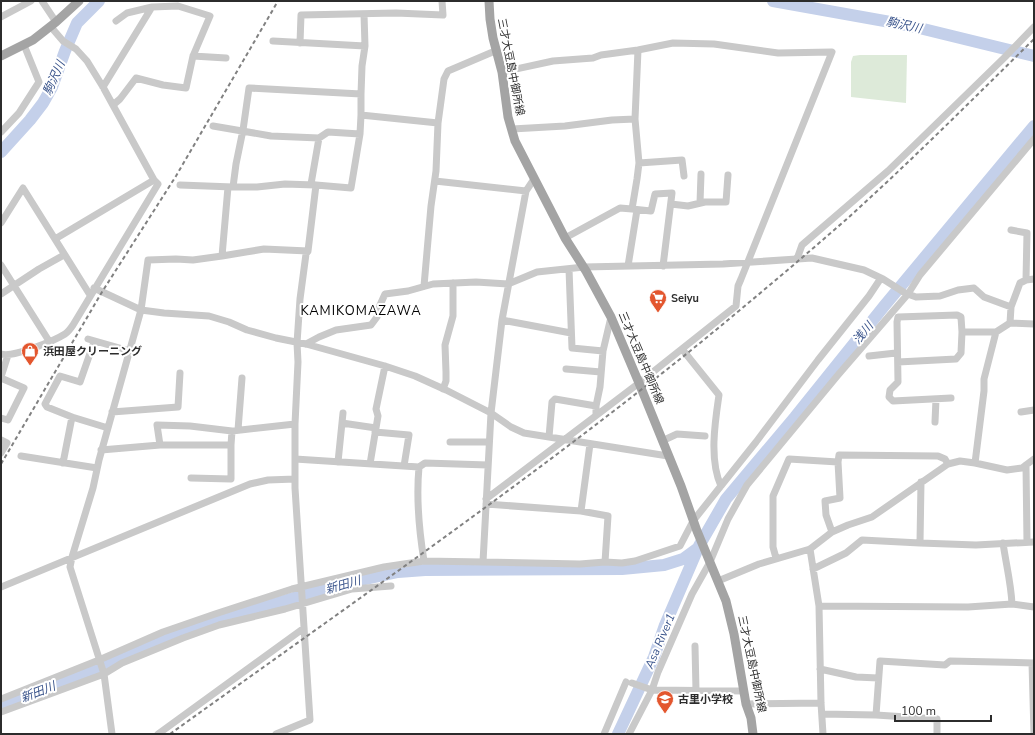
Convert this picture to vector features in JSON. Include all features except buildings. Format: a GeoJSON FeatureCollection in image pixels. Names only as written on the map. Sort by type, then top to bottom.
{"type":"FeatureCollection","features":[{"type":"Feature","properties":{"kind":"main road"},"geometry":{"type":"LineString","coordinates":[[1,56],[24,45],[53,25],[79,1]]}},
{"type":"Feature","properties":{"kind":"main road","name":"三才大豆島中御所線"},"geometry":{"type":"LineString","coordinates":[[489,1],[495,51],[502,72],[508,117],[520,152],[565,238],[584,267],[611,317],[639,383],[726,601],[734,634],[746,704],[751,718],[753,734]]}},
{"type":"Feature","properties":{"kind":"street"},"geometry":{"type":"LineString","coordinates":[[1,17],[31,1]]}},
{"type":"Feature","properties":{"kind":"street"},"geometry":{"type":"LineString","coordinates":[[1,418],[8,420],[24,388],[1,378],[4,354],[19,353],[65,334],[73,325],[158,184],[154,180],[103,86],[87,61],[76,49],[63,41],[53,25],[42,1]]}},
{"type":"Feature","properties":{"kind":"street"},"geometry":{"type":"LineString","coordinates":[[300,43],[301,15],[443,15],[442,1]]}},
{"type":"Feature","properties":{"kind":"street"},"geometry":{"type":"LineString","coordinates":[[113,105],[120,99],[136,78],[163,85],[186,88],[193,56],[210,16],[178,6],[152,7],[127,13],[116,21]]}},
{"type":"Feature","properties":{"kind":"street"},"geometry":{"type":"LineString","coordinates":[[103,86],[152,7]]}},
{"type":"Feature","properties":{"kind":"street"},"geometry":{"type":"LineString","coordinates":[[180,184],[257,187],[285,184],[351,188],[360,134],[362,66],[365,46],[364,14]]}},
{"type":"Feature","properties":{"kind":"street"},"geometry":{"type":"LineString","coordinates":[[797,259],[802,245],[888,171],[1006,57],[1034,27]]}},
{"type":"Feature","properties":{"kind":"street"},"geometry":{"type":"LineString","coordinates":[[273,41],[365,46]]}},
{"type":"Feature","properties":{"kind":"street"},"geometry":{"type":"LineString","coordinates":[[486,502],[736,306],[738,286],[747,262],[832,52],[778,53],[714,44],[673,43],[601,55],[593,58],[553,61],[502,72]]}},
{"type":"Feature","properties":{"kind":"street"},"geometry":{"type":"LineString","coordinates":[[1,132],[19,114],[39,82],[24,45]]}},
{"type":"Feature","properties":{"kind":"street"},"geometry":{"type":"LineString","coordinates":[[628,266],[638,163],[635,119],[638,50]]}},
{"type":"Feature","properties":{"kind":"street"},"geometry":{"type":"LineString","coordinates":[[424,286],[431,206],[436,181],[438,122],[444,79],[448,71],[495,51]]}},
{"type":"Feature","properties":{"kind":"street"},"geometry":{"type":"LineString","coordinates":[[193,56],[226,58]]}},
{"type":"Feature","properties":{"kind":"street"},"geometry":{"type":"LineString","coordinates":[[222,256],[230,187],[243,130],[249,88],[361,94]]}},
{"type":"Feature","properties":{"kind":"street"},"geometry":{"type":"LineString","coordinates":[[361,115],[438,122]]}},
{"type":"Feature","properties":{"kind":"street"},"geometry":{"type":"LineString","coordinates":[[512,129],[564,126],[612,120],[635,119]]}},
{"type":"Feature","properties":{"kind":"street"},"geometry":{"type":"LineString","coordinates":[[213,126],[271,136],[320,138],[328,132],[360,134]]}},
{"type":"Feature","properties":{"kind":"street"},"geometry":{"type":"LineString","coordinates":[[276,734],[310,720],[295,488],[295,424],[298,362],[297,343],[300,299],[306,254],[308,251],[320,138]]}},
{"type":"Feature","properties":{"kind":"street"},"geometry":{"type":"LineString","coordinates":[[629,734],[708,559],[747,485],[906,293],[920,274],[1034,139]]}},
{"type":"Feature","properties":{"kind":"street"},"geometry":{"type":"LineString","coordinates":[[638,163],[682,160],[684,176]]}},
{"type":"Feature","properties":{"kind":"street"},"geometry":{"type":"LineString","coordinates":[[700,203],[701,174]]}},
{"type":"Feature","properties":{"kind":"street"},"geometry":{"type":"LineString","coordinates":[[671,204],[688,206],[705,202],[726,202],[728,175]]}},
{"type":"Feature","properties":{"kind":"street"},"geometry":{"type":"LineString","coordinates":[[483,562],[491,413],[502,320],[526,191],[534,179]]}},
{"type":"Feature","properties":{"kind":"street"},"geometry":{"type":"LineString","coordinates":[[55,239],[154,180]]}},
{"type":"Feature","properties":{"kind":"street"},"geometry":{"type":"LineString","coordinates":[[436,181],[526,191]]}},
{"type":"Feature","properties":{"kind":"street"},"geometry":{"type":"LineString","coordinates":[[1,223],[23,188],[90,295]]}},
{"type":"Feature","properties":{"kind":"street"},"geometry":{"type":"LineString","coordinates":[[565,238],[620,208],[651,212],[655,194],[672,193],[663,266]]}},
{"type":"Feature","properties":{"kind":"street"},"geometry":{"type":"LineString","coordinates":[[1011,230],[1027,233],[1026,280]]}},
{"type":"Feature","properties":{"kind":"street"},"geometry":{"type":"LineString","coordinates":[[112,734],[101,667],[70,567],[93,488],[101,450],[141,310],[148,260],[193,260],[264,249],[308,251]]}},
{"type":"Feature","properties":{"kind":"street"},"geometry":{"type":"LineString","coordinates":[[1,294],[39,269],[64,255]]}},
{"type":"Feature","properties":{"kind":"street"},"geometry":{"type":"LineString","coordinates":[[306,344],[336,330],[371,325],[377,317],[385,294],[408,291],[434,284],[476,282],[508,284],[537,272],[584,267],[663,266],[812,258],[864,270],[916,297],[940,296],[958,290],[974,288],[984,297],[1011,307]]}},
{"type":"Feature","properties":{"kind":"street"},"geometry":{"type":"LineString","coordinates":[[1,265],[49,341]]}},
{"type":"Feature","properties":{"kind":"street"},"geometry":{"type":"LineString","coordinates":[[570,269],[572,348],[603,351]]}},
{"type":"Feature","properties":{"kind":"street"},"geometry":{"type":"LineString","coordinates":[[1,712],[101,667],[163,632],[302,589],[384,567],[424,561],[580,564],[622,562],[635,560],[680,546],[693,521],[882,278]]}},
{"type":"Feature","properties":{"kind":"street"},"geometry":{"type":"LineString","coordinates":[[1010,323],[1011,307],[1020,283],[1026,280],[1034,279]]}},
{"type":"Feature","properties":{"kind":"street"},"geometry":{"type":"LineString","coordinates":[[442,389],[446,381],[445,345],[453,316],[453,284]]}},
{"type":"Feature","properties":{"kind":"street"},"geometry":{"type":"LineString","coordinates":[[94,288],[141,310],[209,316],[229,322],[247,330],[306,344],[385,366],[414,376],[442,389],[491,413],[511,427],[524,433],[668,456]]}},
{"type":"Feature","properties":{"kind":"street"},"geometry":{"type":"LineString","coordinates":[[898,362],[956,359],[962,353],[961,317],[956,315],[898,317],[896,322],[898,382],[890,390],[889,397],[893,401],[951,398]]}},
{"type":"Feature","properties":{"kind":"street"},"geometry":{"type":"LineString","coordinates":[[596,415],[603,351],[611,317]]}},
{"type":"Feature","properties":{"kind":"street"},"geometry":{"type":"LineString","coordinates":[[502,320],[571,333]]}},
{"type":"Feature","properties":{"kind":"street"},"geometry":{"type":"LineString","coordinates":[[962,332],[996,332],[1010,323],[1034,324]]}},
{"type":"Feature","properties":{"kind":"street"},"geometry":{"type":"LineString","coordinates":[[976,462],[984,379],[996,332]]}},
{"type":"Feature","properties":{"kind":"street"},"geometry":{"type":"LineString","coordinates":[[108,428],[72,417],[47,407],[45,404],[60,376],[80,382],[91,341],[130,351]]}},
{"type":"Feature","properties":{"kind":"street"},"geometry":{"type":"LineString","coordinates":[[682,349],[719,395],[715,424],[715,462],[717,478],[721,486]]}},
{"type":"Feature","properties":{"kind":"street"},"geometry":{"type":"LineString","coordinates":[[869,356],[896,353]]}},
{"type":"Feature","properties":{"kind":"street"},"geometry":{"type":"LineString","coordinates":[[370,464],[378,416],[376,408],[385,366]]}},
{"type":"Feature","properties":{"kind":"street"},"geometry":{"type":"LineString","coordinates":[[566,369],[601,372]]}},
{"type":"Feature","properties":{"kind":"street"},"geometry":{"type":"LineString","coordinates":[[112,412],[178,407],[180,373]]}},
{"type":"Feature","properties":{"kind":"street"},"geometry":{"type":"LineString","coordinates":[[191,478],[230,479],[231,446],[235,431],[242,378]]}},
{"type":"Feature","properties":{"kind":"street"},"geometry":{"type":"LineString","coordinates":[[549,437],[552,402],[555,399],[596,406]]}},
{"type":"Feature","properties":{"kind":"street"},"geometry":{"type":"LineString","coordinates":[[935,422],[936,399]]}},
{"type":"Feature","properties":{"kind":"street"},"geometry":{"type":"LineString","coordinates":[[1021,412],[1034,410]]}},
{"type":"Feature","properties":{"kind":"street"},"geometry":{"type":"LineString","coordinates":[[338,462],[343,413]]}},
{"type":"Feature","properties":{"kind":"street"},"geometry":{"type":"LineString","coordinates":[[63,463],[72,417]]}},
{"type":"Feature","properties":{"kind":"street"},"geometry":{"type":"LineString","coordinates":[[342,423],[409,435],[404,466]]}},
{"type":"Feature","properties":{"kind":"street"},"geometry":{"type":"LineString","coordinates":[[160,445],[157,425],[190,426],[235,431],[295,424]]}},
{"type":"Feature","properties":{"kind":"street"},"geometry":{"type":"LineString","coordinates":[[662,441],[677,434],[705,436]]}},
{"type":"Feature","properties":{"kind":"street"},"geometry":{"type":"LineString","coordinates":[[1,440],[7,443],[1,453]]}},
{"type":"Feature","properties":{"kind":"street"},"geometry":{"type":"LineString","coordinates":[[450,442],[489,442]]}},
{"type":"Feature","properties":{"kind":"street"},"geometry":{"type":"LineString","coordinates":[[580,511],[590,444]]}},
{"type":"Feature","properties":{"kind":"street"},"geometry":{"type":"LineString","coordinates":[[101,450],[160,445],[231,446]]}},
{"type":"Feature","properties":{"kind":"street"},"geometry":{"type":"LineString","coordinates":[[832,532],[826,515],[824,501],[840,498],[839,454],[938,456],[945,459],[948,464]]}},
{"type":"Feature","properties":{"kind":"street"},"geometry":{"type":"LineString","coordinates":[[21,456],[97,468]]}},
{"type":"Feature","properties":{"kind":"street"},"geometry":{"type":"LineString","coordinates":[[295,459],[419,467],[425,462],[488,465]]}},
{"type":"Feature","properties":{"kind":"street"},"geometry":{"type":"LineString","coordinates":[[776,558],[773,547],[773,496],[789,459],[838,462]]}},
{"type":"Feature","properties":{"kind":"street"},"geometry":{"type":"LineString","coordinates":[[718,581],[776,558],[810,549],[832,532],[872,517],[948,464],[960,461],[976,462],[1007,470],[1022,468],[1034,459]]}},
{"type":"Feature","properties":{"kind":"street"},"geometry":{"type":"LineString","coordinates":[[813,569],[846,552],[862,540],[976,545],[1031,542],[1026,466]]}},
{"type":"Feature","properties":{"kind":"street"},"geometry":{"type":"LineString","coordinates":[[419,467],[417,489],[419,532],[424,561]]}},
{"type":"Feature","properties":{"kind":"street"},"geometry":{"type":"LineString","coordinates":[[1,588],[72,557],[250,484],[268,480],[296,479]]}},
{"type":"Feature","properties":{"kind":"street"},"geometry":{"type":"LineString","coordinates":[[920,543],[921,482]]}},
{"type":"Feature","properties":{"kind":"street"},"geometry":{"type":"LineString","coordinates":[[486,502],[580,511],[608,516],[605,562]]}},
{"type":"Feature","properties":{"kind":"street"},"geometry":{"type":"LineString","coordinates":[[1003,543],[1006,566],[1011,584],[1012,604]]}},
{"type":"Feature","properties":{"kind":"street"},"geometry":{"type":"LineString","coordinates":[[810,549],[819,606],[823,734]]}},
{"type":"Feature","properties":{"kind":"street"},"geometry":{"type":"LineString","coordinates":[[1,699],[101,667],[122,663],[219,625],[285,609],[302,602],[352,589],[391,586]]}},
{"type":"Feature","properties":{"kind":"street"},"geometry":{"type":"LineString","coordinates":[[819,606],[968,608],[1012,604],[1034,607]]}},
{"type":"Feature","properties":{"kind":"street"},"geometry":{"type":"LineString","coordinates":[[158,734],[304,628]]}},
{"type":"Feature","properties":{"kind":"street"},"geometry":{"type":"LineString","coordinates":[[695,646],[698,658],[696,691]]}},
{"type":"Feature","properties":{"kind":"street"},"geometry":{"type":"LineString","coordinates":[[876,715],[880,661],[945,665],[950,662],[1033,663],[1034,734]]}},
{"type":"Feature","properties":{"kind":"street"},"geometry":{"type":"LineString","coordinates":[[820,669],[856,677],[878,678]]}},
{"type":"Feature","properties":{"kind":"street"},"geometry":{"type":"LineString","coordinates":[[604,734],[629,683],[650,689],[744,691]]}},
{"type":"Feature","properties":{"kind":"street"},"geometry":{"type":"LineString","coordinates":[[746,704],[821,703]]}},
{"type":"Feature","properties":{"kind":"street"},"geometry":{"type":"LineString","coordinates":[[822,714],[876,715],[937,719],[937,734]]}},
{"type":"Feature","properties":{"kind":"green space"},"geometry":{"type":"Polygon","coordinates":[[[907,55],[906,103],[851,97],[851,62],[853,56],[907,55]]]}},
{"type":"Feature","properties":{"kind":"waterway","name":"駒沢川"},"geometry":{"type":"LineString","coordinates":[[1,152],[43,103],[52,87],[77,23],[99,1]]}},
{"type":"Feature","properties":{"kind":"waterway","name":"駒沢川"},"geometry":{"type":"LineString","coordinates":[[773,1],[907,25],[1034,56]]}},
{"type":"Feature","properties":{"kind":"waterway","name":"浅川"},"geometry":{"type":"LineString","coordinates":[[618,734],[654,657],[665,625],[699,546],[726,499],[1034,126]]}},
{"type":"Feature","properties":{"kind":"waterway","name":"新田川"},"geometry":{"type":"LineString","coordinates":[[1,706],[108,665],[157,642],[192,629],[347,583],[398,572],[425,570],[622,569],[664,565],[683,559],[698,548]]}},
{"type":"Feature","properties":{"kind":"railway"},"geometry":{"type":"LineString","coordinates":[[1,464],[102,292],[176,176],[278,1]]}},
{"type":"Feature","properties":{"kind":"railway"},"geometry":{"type":"LineString","coordinates":[[170,734],[504,494],[700,343],[849,217],[1034,39]]}},
{"type":"Feature","properties":{"kind":"place","name":"Seiyu"},"geometry":{"type":"Point","coordinates":[658,313]}},
{"type":"Feature","properties":{"kind":"place","name":"浜田屋クリーニング"},"geometry":{"type":"Point","coordinates":[30,366]}},
{"type":"Feature","properties":{"kind":"place","name":"古里小学校"},"geometry":{"type":"Point","coordinates":[665,714]}},
{"type":"Feature","properties":{"kind":"district","name":"KAMIKOMAZAWA"},"geometry":{"type":"Point","coordinates":[361,311]}},
{"type":"Feature","properties":{"kind":"water label","name":"Asa River1"},"geometry":{"type":"Point","coordinates":[660,641]}}]}
